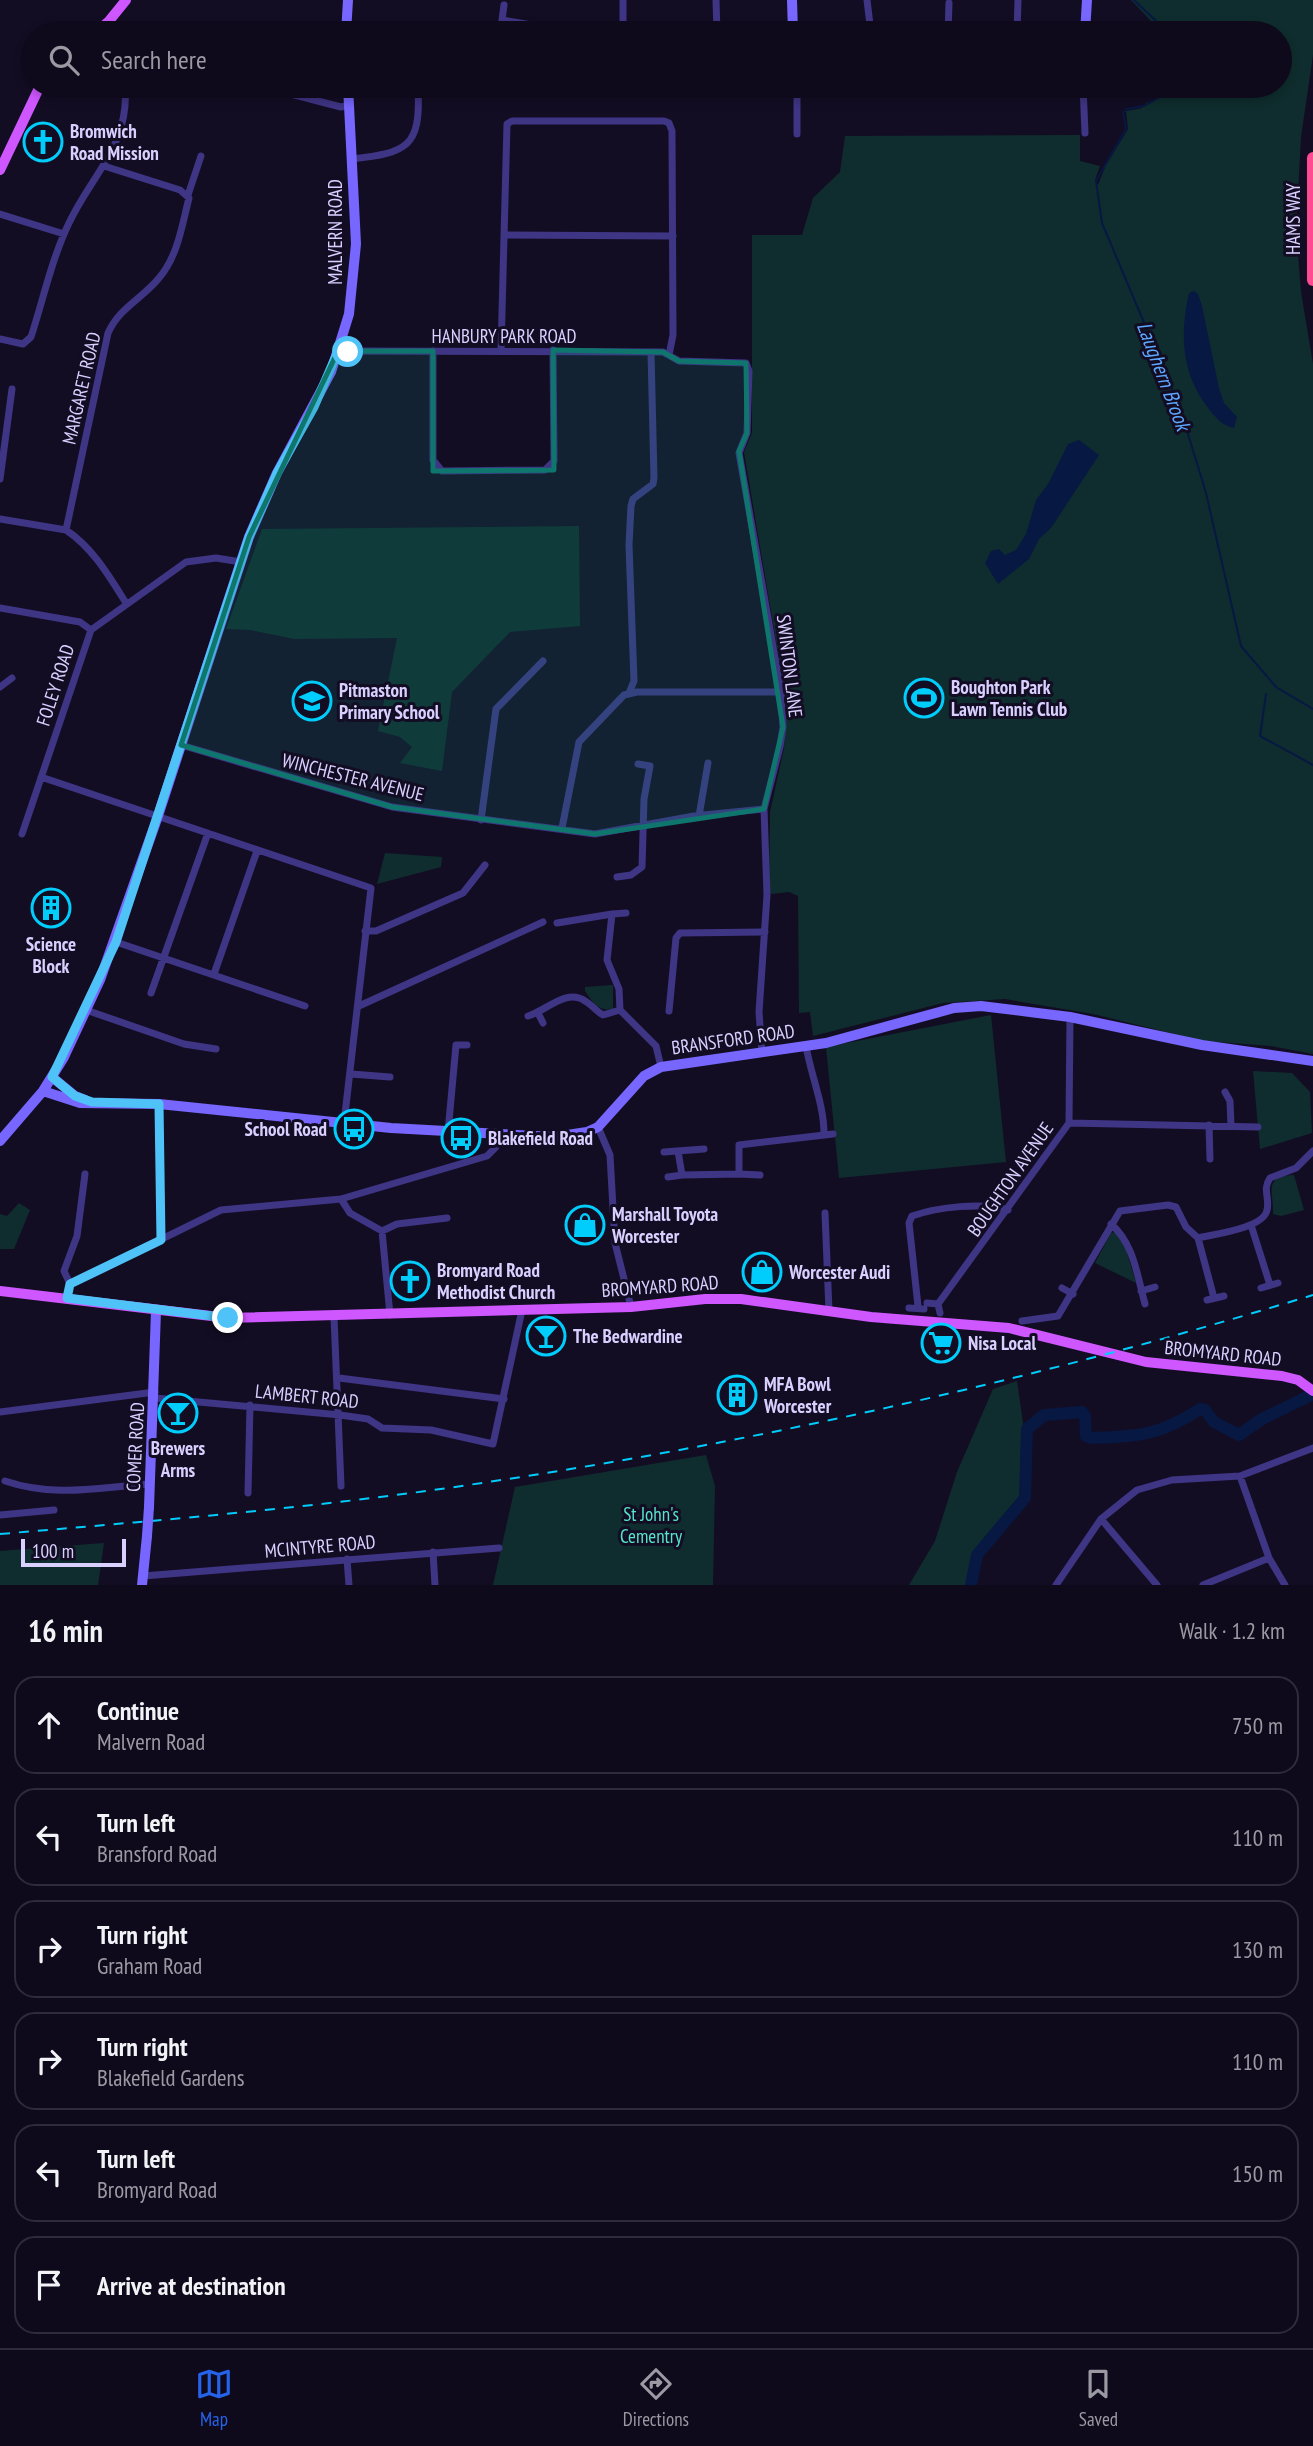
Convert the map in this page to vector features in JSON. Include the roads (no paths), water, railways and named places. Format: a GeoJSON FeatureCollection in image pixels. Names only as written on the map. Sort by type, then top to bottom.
{"type":"FeatureCollection","features":[{"type":"Feature","properties":{"kind":"highway","name":"HAMS WAY"},"geometry":{"type":"LineString","coordinates":[[1313,158],[1313,280]]}},
{"type":"Feature","properties":{"kind":"main road"},"geometry":{"type":"LineString","coordinates":[[110,21],[125,0]]}},
{"type":"Feature","properties":{"kind":"main road"},"geometry":{"type":"LineString","coordinates":[[347,21],[348,0]]}},
{"type":"Feature","properties":{"kind":"main road"},"geometry":{"type":"LineString","coordinates":[[792,0],[793,21]]}},
{"type":"Feature","properties":{"kind":"main road"},"geometry":{"type":"LineString","coordinates":[[1086,21],[1087,0]]}},
{"type":"Feature","properties":{"kind":"main road"},"geometry":{"type":"LineString","coordinates":[[0,170],[34,98]]}},
{"type":"Feature","properties":{"kind":"main road","name":"MALVERN ROAD"},"geometry":{"type":"LineString","coordinates":[[0,1141],[52,1077],[116,942],[241,562],[277,473],[314,407],[338,351],[349,314],[356,244],[349,98]]}},
{"type":"Feature","properties":{"kind":"main road","name":"BRANSFORD ROAD"},"geometry":{"type":"LineString","coordinates":[[598,1127],[644,1076],[661,1067],[806,1046],[954,1008],[1003,1006],[1202,1045],[1313,1061]]}},
{"type":"Feature","properties":{"kind":"main road"},"geometry":{"type":"LineString","coordinates":[[52,1077],[75,1096],[92,1102]]}},
{"type":"Feature","properties":{"kind":"main road"},"geometry":{"type":"LineString","coordinates":[[43,1091],[71,1101],[159,1104],[344,1124],[496,1136],[554,1137],[587,1132],[598,1127]]}},
{"type":"Feature","properties":{"kind":"main road","name":"BROMYARD ROAD"},"geometry":{"type":"LineString","coordinates":[[0,1291],[204,1317],[334,1317],[631,1307],[720,1299],[829,1311],[1020,1324],[1146,1362],[1282,1376],[1311,1389]]}},
{"type":"Feature","properties":{"kind":"main road","name":"COMER ROAD"},"geometry":{"type":"LineString","coordinates":[[143,1580],[155,1395],[156,1311]]}},
{"type":"Feature","properties":{"kind":"street"},"geometry":{"type":"LineString","coordinates":[[623,0],[623,21]]}},
{"type":"Feature","properties":{"kind":"street"},"geometry":{"type":"LineString","coordinates":[[716,0],[716,21]]}},
{"type":"Feature","properties":{"kind":"street"},"geometry":{"type":"LineString","coordinates":[[867,0],[870,21]]}},
{"type":"Feature","properties":{"kind":"street"},"geometry":{"type":"LineString","coordinates":[[1017,21],[1018,0]]}},
{"type":"Feature","properties":{"kind":"street"},"geometry":{"type":"LineString","coordinates":[[948,21],[949,3]]}},
{"type":"Feature","properties":{"kind":"street"},"geometry":{"type":"LineString","coordinates":[[504,5],[502,20],[508,21]]}},
{"type":"Feature","properties":{"kind":"street"},"geometry":{"type":"LineString","coordinates":[[0,339],[23,344],[31,337],[64,234],[79,203],[113,151],[124,123],[126,98]]}},
{"type":"Feature","properties":{"kind":"street"},"geometry":{"type":"LineString","coordinates":[[306,98],[341,107],[350,105]]}},
{"type":"Feature","properties":{"kind":"street"},"geometry":{"type":"LineString","coordinates":[[352,159],[387,155],[404,147],[419,122],[418,98]]}},
{"type":"Feature","properties":{"kind":"street"},"geometry":{"type":"LineString","coordinates":[[797,98],[797,134]]}},
{"type":"Feature","properties":{"kind":"street"},"geometry":{"type":"LineString","coordinates":[[1081,98],[1082,128]]}},
{"type":"Feature","properties":{"kind":"street"},"geometry":{"type":"LineString","coordinates":[[501,351],[505,130],[512,121],[664,121],[669,123],[672,131],[673,335],[669,355]]}},
{"type":"Feature","properties":{"kind":"street","name":"MARGARET ROAD"},"geometry":{"type":"LineString","coordinates":[[66,530],[108,333],[116,317],[157,281],[167,268],[175,251],[188,195],[201,156]]}},
{"type":"Feature","properties":{"kind":"street"},"geometry":{"type":"LineString","coordinates":[[104,166],[180,190],[188,195]]}},
{"type":"Feature","properties":{"kind":"street"},"geometry":{"type":"LineString","coordinates":[[0,214],[64,234]]}},
{"type":"Feature","properties":{"kind":"street"},"geometry":{"type":"LineString","coordinates":[[504,236],[673,236]]}},
{"type":"Feature","properties":{"kind":"street"},"geometry":{"type":"LineString","coordinates":[[433,351],[433,460],[442,471],[545,470],[554,461],[552,350]]}},
{"type":"Feature","properties":{"kind":"street","name":"HANBURY PARK ROAD"},"geometry":{"type":"LineString","coordinates":[[338,351],[552,350],[651,352],[669,355]]}},
{"type":"Feature","properties":{"kind":"street"},"geometry":{"type":"LineString","coordinates":[[629,693],[634,681],[629,545],[631,506],[640,494],[653,484],[654,478],[651,352]]}},
{"type":"Feature","properties":{"kind":"street","name":"SWINTON LANE"},"geometry":{"type":"LineString","coordinates":[[669,355],[679,361],[740,361],[746,363],[749,371],[747,433],[739,453],[781,692],[783,727],[764,809],[765,932],[759,1012],[762,1053]]}},
{"type":"Feature","properties":{"kind":"street"},"geometry":{"type":"LineString","coordinates":[[0,479],[12,388]]}},
{"type":"Feature","properties":{"kind":"street"},"geometry":{"type":"LineString","coordinates":[[0,519],[66,530],[92,551],[126,603]]}},
{"type":"Feature","properties":{"kind":"street","name":"FOLEY ROAD"},"geometry":{"type":"LineString","coordinates":[[22,834],[91,630],[186,562],[216,558],[241,562]]}},
{"type":"Feature","properties":{"kind":"street"},"geometry":{"type":"LineString","coordinates":[[0,608],[80,622],[91,630]]}},
{"type":"Feature","properties":{"kind":"street"},"geometry":{"type":"LineString","coordinates":[[481,820],[496,709],[543,661]]}},
{"type":"Feature","properties":{"kind":"street"},"geometry":{"type":"LineString","coordinates":[[0,687],[12,678]]}},
{"type":"Feature","properties":{"kind":"street"},"geometry":{"type":"LineString","coordinates":[[562,828],[579,742],[624,695],[781,692]]}},
{"type":"Feature","properties":{"kind":"street","name":"WINCHESTER AVENUE"},"geometry":{"type":"LineString","coordinates":[[181,745],[392,807],[595,834],[699,816],[764,809]]}},
{"type":"Feature","properties":{"kind":"street"},"geometry":{"type":"LineString","coordinates":[[699,816],[708,763]]}},
{"type":"Feature","properties":{"kind":"street"},"geometry":{"type":"LineString","coordinates":[[617,877],[631,875],[642,867],[644,799],[650,766],[638,764]]}},
{"type":"Feature","properties":{"kind":"street"},"geometry":{"type":"LineString","coordinates":[[41,777],[371,888],[344,1124]]}},
{"type":"Feature","properties":{"kind":"street"},"geometry":{"type":"LineString","coordinates":[[151,993],[208,833]]}},
{"type":"Feature","properties":{"kind":"street"},"geometry":{"type":"LineString","coordinates":[[214,974],[257,851]]}},
{"type":"Feature","properties":{"kind":"street"},"geometry":{"type":"LineString","coordinates":[[365,931],[376,931],[463,893],[485,864]]}},
{"type":"Feature","properties":{"kind":"street"},"geometry":{"type":"LineString","coordinates":[[557,923],[626,913]]}},
{"type":"Feature","properties":{"kind":"street"},"geometry":{"type":"LineString","coordinates":[[612,914],[607,960],[619,989],[620,1010],[656,1046],[661,1067]]}},
{"type":"Feature","properties":{"kind":"street"},"geometry":{"type":"LineString","coordinates":[[567,921],[570,931]]}},
{"type":"Feature","properties":{"kind":"street"},"geometry":{"type":"LineString","coordinates":[[359,1006],[438,967],[542,922]]}},
{"type":"Feature","properties":{"kind":"street"},"geometry":{"type":"LineString","coordinates":[[669,1011],[676,938],[680,933],[765,932]]}},
{"type":"Feature","properties":{"kind":"street"},"geometry":{"type":"LineString","coordinates":[[116,942],[304,1006]]}},
{"type":"Feature","properties":{"kind":"street"},"geometry":{"type":"LineString","coordinates":[[528,1016],[565,997],[584,999],[603,1015],[620,1010]]}},
{"type":"Feature","properties":{"kind":"street"},"geometry":{"type":"LineString","coordinates":[[86,1010],[184,1044],[216,1049]]}},
{"type":"Feature","properties":{"kind":"street"},"geometry":{"type":"LineString","coordinates":[[538,1013],[543,1023]]}},
{"type":"Feature","properties":{"kind":"street","name":"BOUGHTON AVENUE"},"geometry":{"type":"LineString","coordinates":[[909,1308],[923,1306],[939,1309],[1069,1123],[1070,1017]]}},
{"type":"Feature","properties":{"kind":"street"},"geometry":{"type":"LineString","coordinates":[[448,1132],[456,1045],[467,1045]]}},
{"type":"Feature","properties":{"kind":"street"},"geometry":{"type":"LineString","coordinates":[[806,1046],[812,1083],[819,1096],[824,1134]]}},
{"type":"Feature","properties":{"kind":"street"},"geometry":{"type":"LineString","coordinates":[[351,1074],[390,1077]]}},
{"type":"Feature","properties":{"kind":"street"},"geometry":{"type":"LineString","coordinates":[[1225,1092],[1230,1101],[1231,1126]]}},
{"type":"Feature","properties":{"kind":"street"},"geometry":{"type":"LineString","coordinates":[[159,1104],[161,1240]]}},
{"type":"Feature","properties":{"kind":"street"},"geometry":{"type":"LineString","coordinates":[[1069,1123],[1258,1127]]}},
{"type":"Feature","properties":{"kind":"street"},"geometry":{"type":"LineString","coordinates":[[1209,1125],[1210,1159]]}},
{"type":"Feature","properties":{"kind":"street"},"geometry":{"type":"LineString","coordinates":[[598,1127],[610,1155],[615,1243],[631,1307]]}},
{"type":"Feature","properties":{"kind":"street"},"geometry":{"type":"LineString","coordinates":[[739,1174],[738,1145],[833,1134]]}},
{"type":"Feature","properties":{"kind":"street"},"geometry":{"type":"LineString","coordinates":[[70,1284],[221,1210],[341,1199],[487,1156],[496,1147],[496,1136]]}},
{"type":"Feature","properties":{"kind":"street"},"geometry":{"type":"LineString","coordinates":[[664,1152],[704,1149]]}},
{"type":"Feature","properties":{"kind":"street"},"geometry":{"type":"LineString","coordinates":[[678,1151],[682,1175]]}},
{"type":"Feature","properties":{"kind":"street"},"geometry":{"type":"LineString","coordinates":[[1198,1238],[1260,1222],[1267,1210],[1265,1188],[1270,1178],[1296,1168],[1313,1151]]}},
{"type":"Feature","properties":{"kind":"street"},"geometry":{"type":"LineString","coordinates":[[67,1298],[70,1284],[64,1271],[77,1236],[85,1174]]}},
{"type":"Feature","properties":{"kind":"street"},"geometry":{"type":"LineString","coordinates":[[668,1177],[760,1175]]}},
{"type":"Feature","properties":{"kind":"street"},"geometry":{"type":"LineString","coordinates":[[341,1199],[350,1213],[383,1231]]}},
{"type":"Feature","properties":{"kind":"street"},"geometry":{"type":"LineString","coordinates":[[1020,1324],[1058,1315],[1073,1294],[1111,1224],[1124,1209],[1168,1205],[1180,1210],[1186,1227],[1198,1238],[1211,1299],[1224,1296]]}},
{"type":"Feature","properties":{"kind":"street"},"geometry":{"type":"LineString","coordinates":[[923,1306],[909,1223],[912,1216],[924,1212],[996,1206],[1008,1210]]}},
{"type":"Feature","properties":{"kind":"street"},"geometry":{"type":"LineString","coordinates":[[825,1213],[829,1311]]}},
{"type":"Feature","properties":{"kind":"street"},"geometry":{"type":"LineString","coordinates":[[383,1231],[397,1224],[447,1218]]}},
{"type":"Feature","properties":{"kind":"street"},"geometry":{"type":"LineString","coordinates":[[1111,1224],[1130,1247],[1145,1304]]}},
{"type":"Feature","properties":{"kind":"street"},"geometry":{"type":"LineString","coordinates":[[1251,1225],[1256,1250],[1274,1284],[1261,1288]]}},
{"type":"Feature","properties":{"kind":"street"},"geometry":{"type":"LineString","coordinates":[[383,1231],[390,1315]]}},
{"type":"Feature","properties":{"kind":"street"},"geometry":{"type":"LineString","coordinates":[[1141,1291],[1155,1287]]}},
{"type":"Feature","properties":{"kind":"street"},"geometry":{"type":"LineString","coordinates":[[1062,1289],[1073,1294]]}},
{"type":"Feature","properties":{"kind":"street"},"geometry":{"type":"LineString","coordinates":[[339,1378],[504,1399],[523,1310]]}},
{"type":"Feature","properties":{"kind":"street"},"geometry":{"type":"LineString","coordinates":[[334,1317],[339,1378],[341,1486]]}},
{"type":"Feature","properties":{"kind":"street","name":"LAMBERT ROAD"},"geometry":{"type":"LineString","coordinates":[[0,1412],[155,1395],[368,1419],[382,1428],[431,1430],[493,1444],[504,1399]]}},
{"type":"Feature","properties":{"kind":"street"},"geometry":{"type":"LineString","coordinates":[[248,1493],[250,1405]]}},
{"type":"Feature","properties":{"kind":"street"},"geometry":{"type":"LineString","coordinates":[[1056,1585],[1101,1520],[1126,1497],[1153,1484],[1172,1480],[1240,1476],[1313,1448]]}},
{"type":"Feature","properties":{"kind":"street"},"geometry":{"type":"LineString","coordinates":[[1240,1476],[1269,1558],[1285,1585]]}},
{"type":"Feature","properties":{"kind":"street"},"geometry":{"type":"LineString","coordinates":[[5,1480],[27,1488],[64,1492],[149,1484]]}},
{"type":"Feature","properties":{"kind":"street"},"geometry":{"type":"LineString","coordinates":[[0,1516],[54,1510]]}},
{"type":"Feature","properties":{"kind":"street"},"geometry":{"type":"LineString","coordinates":[[1101,1520],[1157,1585]]}},
{"type":"Feature","properties":{"kind":"street","name":"MCINTYRE ROAD"},"geometry":{"type":"LineString","coordinates":[[143,1580],[346,1559],[499,1548]]}},
{"type":"Feature","properties":{"kind":"street"},"geometry":{"type":"LineString","coordinates":[[433,1552],[435,1585]]}},
{"type":"Feature","properties":{"kind":"street"},"geometry":{"type":"LineString","coordinates":[[1203,1585],[1269,1558]]}},
{"type":"Feature","properties":{"kind":"street"},"geometry":{"type":"LineString","coordinates":[[346,1559],[349,1585]]}},
{"type":"Feature","properties":{"kind":"water"},"geometry":{"type":"Polygon","coordinates":[[[1194,291],[1198,294],[1202,306],[1224,403],[1237,417],[1234,428],[1214,415],[1191,378],[1185,351],[1184,322],[1189,293],[1194,291]]]}},
{"type":"Feature","properties":{"kind":"water"},"geometry":{"type":"Polygon","coordinates":[[[1079,440],[1099,455],[1051,528],[1039,539],[1029,559],[998,584],[985,563],[991,551],[999,549],[1005,555],[1016,550],[1026,534],[1036,500],[1048,484],[1068,444],[1079,440]]]}},
{"type":"Feature","properties":{"kind":"waterway","name":"Laughern Brook"},"geometry":{"type":"LineString","coordinates":[[1134,0],[1156,21]]}},
{"type":"Feature","properties":{"kind":"waterway","name":"Laughern Brook"},"geometry":{"type":"LineString","coordinates":[[1158,98],[1144,106],[1126,109],[1123,113],[1126,129],[1096,181],[1102,223],[1180,408],[1206,493],[1241,646],[1276,687],[1313,709]]}},
{"type":"Feature","properties":{"kind":"waterway"},"geometry":{"type":"LineString","coordinates":[[1266,694],[1260,736],[1313,765]]}},
{"type":"Feature","properties":{"kind":"waterway","name":"Laughern Brook"},"geometry":{"type":"LineString","coordinates":[[971,1585],[977,1555],[1025,1498],[1027,1429],[1044,1415],[1082,1412],[1085,1416],[1086,1436],[1091,1438],[1160,1430],[1200,1409],[1205,1410],[1214,1422],[1239,1435],[1262,1419],[1313,1394]]}},
{"type":"Feature","properties":{"kind":"railway"},"geometry":{"type":"LineString","coordinates":[[0,1534],[366,1499],[488,1482],[697,1447],[1007,1380],[1313,1295]]}},
{"type":"Feature","properties":{"kind":"place","name":"Bromwich Road Mission"},"geometry":{"type":"Point","coordinates":[43,142]}},
{"type":"Feature","properties":{"kind":"place","name":"Boughton Park Lawn Tennis Club"},"geometry":{"type":"Point","coordinates":[924,698]}},
{"type":"Feature","properties":{"kind":"place","name":"Pitmaston Primary School"},"geometry":{"type":"Point","coordinates":[312,701]}},
{"type":"Feature","properties":{"kind":"place","name":"Science Block"},"geometry":{"type":"Point","coordinates":[51,908]}},
{"type":"Feature","properties":{"kind":"place","name":"School Road"},"geometry":{"type":"Point","coordinates":[354,1129]}},
{"type":"Feature","properties":{"kind":"place","name":"Blakefield Road"},"geometry":{"type":"Point","coordinates":[461,1138]}},
{"type":"Feature","properties":{"kind":"place","name":"Marshall Toyota Worcester"},"geometry":{"type":"Point","coordinates":[585,1225]}},
{"type":"Feature","properties":{"kind":"place","name":"Worcester Audi"},"geometry":{"type":"Point","coordinates":[762,1272]}},
{"type":"Feature","properties":{"kind":"place","name":"Bromyard Road Methodist Church"},"geometry":{"type":"Point","coordinates":[410,1281]}},
{"type":"Feature","properties":{"kind":"place","name":"The Bedwardine"},"geometry":{"type":"Point","coordinates":[546,1336]}},
{"type":"Feature","properties":{"kind":"place","name":"Nisa Local"},"geometry":{"type":"Point","coordinates":[941,1343]}},
{"type":"Feature","properties":{"kind":"place","name":"MFA Bowl Worcester"},"geometry":{"type":"Point","coordinates":[737,1395]}},
{"type":"Feature","properties":{"kind":"place","name":"Brewers Arms"},"geometry":{"type":"Point","coordinates":[178,1413]}},
{"type":"Feature","properties":{"kind":"park label","name":"St John's Cementry"},"geometry":{"type":"Point","coordinates":[651,1525]}}]}
